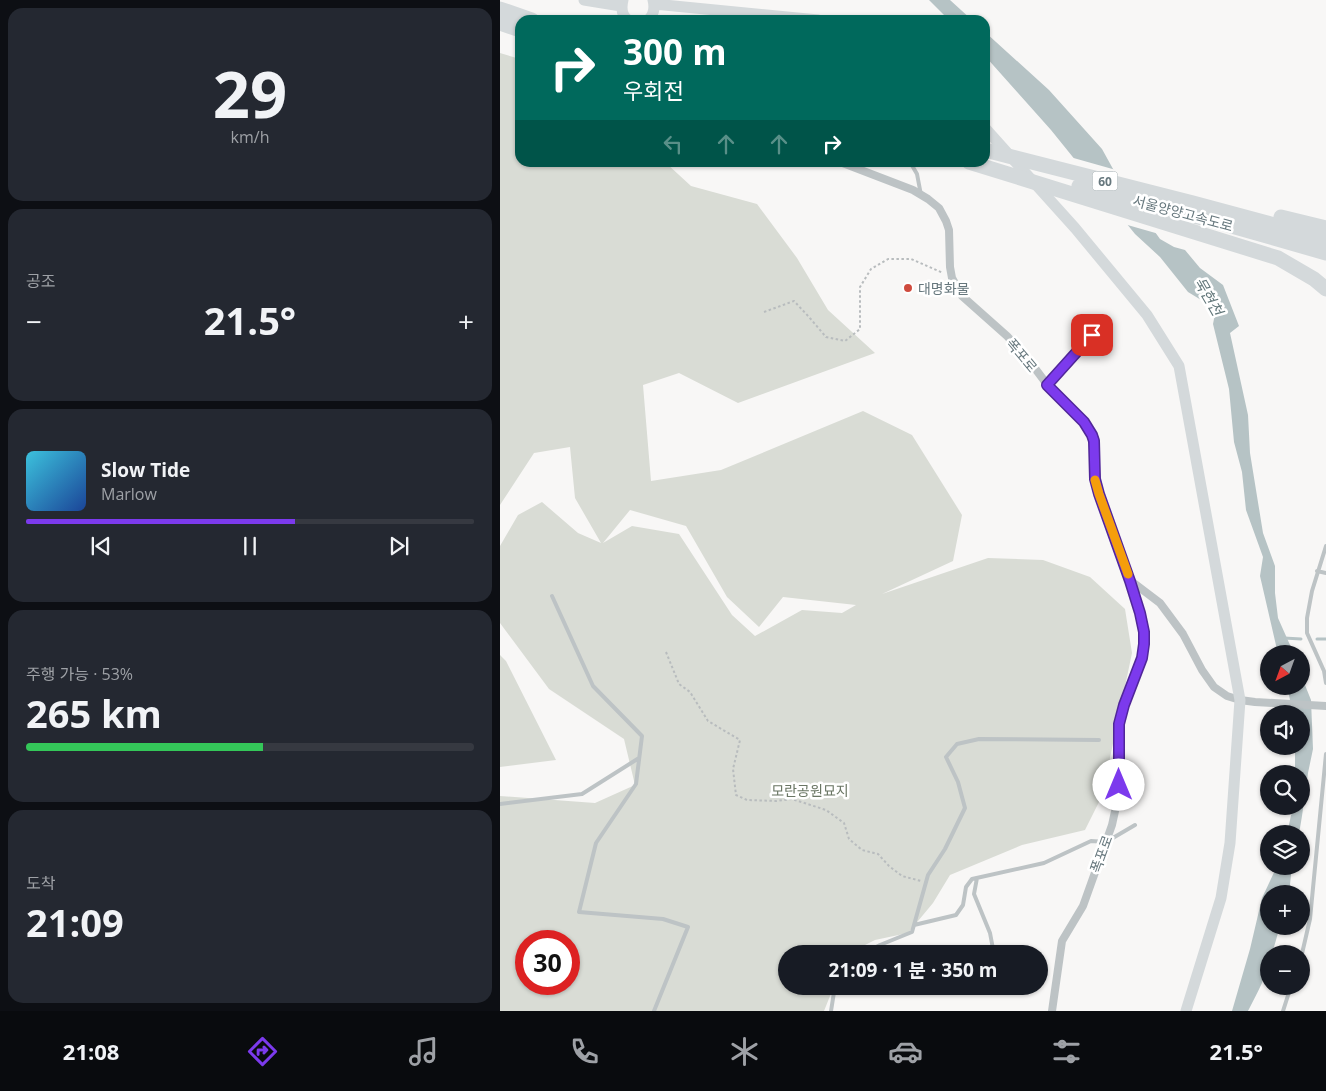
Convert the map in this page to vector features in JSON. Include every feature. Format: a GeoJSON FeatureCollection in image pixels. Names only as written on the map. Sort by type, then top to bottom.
{"type":"FeatureCollection","features":[{"type":"Feature","properties":{"kind":"highway"},"geometry":{"type":"LineString","coordinates":[[500,9],[517,15]]}},
{"type":"Feature","properties":{"kind":"highway"},"geometry":{"type":"LineString","coordinates":[[500,23],[515,28]]}},
{"type":"Feature","properties":{"kind":"highway","name":"서울양양고속도로"},"geometry":{"type":"LineString","coordinates":[[990,151],[1326,239]]}},
{"type":"Feature","properties":{"kind":"highway","name":"서울양양고속도로"},"geometry":{"type":"LineString","coordinates":[[990,164],[1091,189],[1225,213],[1326,253]]}},
{"type":"Feature","properties":{"kind":"highway"},"geometry":{"type":"LineString","coordinates":[[985,167],[1278,258],[1326,288]]}},
{"type":"Feature","properties":{"kind":"highway"},"geometry":{"type":"LineString","coordinates":[[1225,213],[1326,228]]}},
{"type":"Feature","properties":{"kind":"main road"},"geometry":{"type":"LineString","coordinates":[[584,0],[622,3]]}},
{"type":"Feature","properties":{"kind":"main road"},"geometry":{"type":"LineString","coordinates":[[652,15],[654,10],[653,2],[772,15]]}},
{"type":"Feature","properties":{"kind":"main road"},"geometry":{"type":"LineString","coordinates":[[990,134],[1075,228],[1147,315],[1179,366],[1240,700],[1230,843],[1221,898],[1186,1011]]}},
{"type":"Feature","properties":{"kind":"street","name":"폭포로"},"geometry":{"type":"LineString","coordinates":[[854,167],[921,194],[939,208],[946,221],[948,230],[952,278],[962,296],[1007,336],[1028,359],[1047,385],[1084,422],[1094,441],[1095,479],[1099,494],[1140,613],[1144,632],[1144,644],[1142,658],[1124,705],[1119,724],[1119,785],[1112,825],[1083,906],[1062,941],[1052,1011]]}},
{"type":"Feature","properties":{"kind":"street"},"geometry":{"type":"LineString","coordinates":[[1130,581],[1160,603],[1183,634],[1202,670],[1214,687],[1227,696],[1255,702],[1326,706]]}},
{"type":"Feature","properties":{"kind":"lane"},"geometry":{"type":"LineString","coordinates":[[913,167],[917,174],[921,194]]}},
{"type":"Feature","properties":{"kind":"lane"},"geometry":{"type":"LineString","coordinates":[[1047,385],[1092,335]]}},
{"type":"Feature","properties":{"kind":"lane"},"geometry":{"type":"LineString","coordinates":[[1326,546],[1317,571],[1307,618],[1307,632],[1324,671],[1326,683]]}},
{"type":"Feature","properties":{"kind":"lane"},"geometry":{"type":"LineString","coordinates":[[1317,571],[1326,574]]}},
{"type":"Feature","properties":{"kind":"lane"},"geometry":{"type":"LineString","coordinates":[[552,596],[593,686],[642,736],[636,784],[596,843],[579,912],[663,919],[688,927],[654,1011]]}},
{"type":"Feature","properties":{"kind":"lane"},"geometry":{"type":"LineString","coordinates":[[880,945],[912,932],[928,875],[945,849],[965,808],[958,782],[946,757],[957,744],[979,739],[1099,740]]}},
{"type":"Feature","properties":{"kind":"lane"},"geometry":{"type":"LineString","coordinates":[[1304,945],[1310,919],[1326,754]]}},
{"type":"Feature","properties":{"kind":"lane"},"geometry":{"type":"LineString","coordinates":[[500,804],[582,794],[639,758]]}},
{"type":"Feature","properties":{"kind":"lane"},"geometry":{"type":"LineString","coordinates":[[914,925],[956,914],[963,905],[966,886],[972,879],[1044,863],[1091,841],[1106,842],[1135,825]]}},
{"type":"Feature","properties":{"kind":"lane"},"geometry":{"type":"LineString","coordinates":[[977,878],[974,894],[990,933],[992,945]]}},
{"type":"Feature","properties":{"kind":"lane"},"geometry":{"type":"LineString","coordinates":[[831,1011],[834,995]]}},
{"type":"Feature","properties":{"kind":"lane"},"geometry":{"type":"LineString","coordinates":[[1283,1011],[1288,995]]}},
{"type":"Feature","properties":{"kind":"path"},"geometry":{"type":"LineString","coordinates":[[764,312],[794,301],[826,337],[845,341],[860,329],[860,287],[871,269],[888,259],[911,259],[952,278]]}},
{"type":"Feature","properties":{"kind":"path"},"geometry":{"type":"LineString","coordinates":[[666,652],[678,684],[690,692],[708,722],[740,740],[733,769],[736,795],[747,800],[792,800],[826,810],[844,823],[849,839],[862,850],[878,854],[902,876],[926,883]]}},
{"type":"Feature","properties":{"kind":"green space","name":"모란공원묘지"},"geometry":{"type":"Polygon","coordinates":[[[500,53],[515,58],[515,167],[670,167],[691,186],[757,204],[797,258],[828,310],[875,353],[738,403],[679,373],[643,385],[651,481],[721,470],[863,411],[912,435],[962,515],[953,561],[882,594],[988,558],[1043,560],[1090,577],[1125,609],[1132,653],[1102,796],[1085,830],[1022,845],[950,875],[933,903],[908,933],[875,940],[865,945],[778,945],[778,995],[830,995],[824,1011],[500,1011],[500,796],[595,803],[635,785],[624,739],[549,689],[500,623],[500,546],[518,515],[542,502],[578,533],[601,543],[575,498],[570,447],[534,453],[500,505],[500,53]],[[630,510],[603,543],[632,526],[679,534],[732,615],[755,636],[802,610],[842,613],[856,605],[783,597],[759,627],[727,597],[686,526],[630,510]]]}},
{"type":"Feature","properties":{"kind":"green space"},"geometry":{"type":"Polygon","coordinates":[[[500,655],[506,661],[556,760],[500,767],[500,655]]]}},
{"type":"Feature","properties":{"kind":"water"},"geometry":{"type":"Polygon","coordinates":[[[929,0],[950,0],[966,15],[944,15],[929,0]]]}},
{"type":"Feature","properties":{"kind":"water","name":"묵현천"},"geometry":{"type":"Polygon","coordinates":[[[990,37],[1049,90],[1102,149],[1123,187],[1160,239],[1174,247],[1185,250],[1200,268],[1223,285],[1239,326],[1230,333],[1248,415],[1250,453],[1263,533],[1275,566],[1275,593],[1278,618],[1290,645],[1276,645],[1260,576],[1263,557],[1246,510],[1242,472],[1234,442],[1229,389],[1213,324],[1216,309],[1188,292],[1160,257],[1135,234],[1051,130],[990,62],[990,37]]]}},
{"type":"Feature","properties":{"kind":"water"},"geometry":{"type":"Polygon","coordinates":[[[1289,695],[1309,695],[1311,700],[1313,749],[1310,765],[1295,765],[1295,755],[1310,755],[1310,705],[1291,705],[1289,695]]]}},
{"type":"Feature","properties":{"kind":"water"},"geometry":{"type":"Polygon","coordinates":[[[1291,815],[1302,815],[1300,825],[1289,825],[1291,815]]]}},
{"type":"Feature","properties":{"kind":"water"},"geometry":{"type":"Polygon","coordinates":[[[1273,875],[1291,875],[1290,885],[1268,885],[1273,875]]]}},
{"type":"Feature","properties":{"kind":"water"},"geometry":{"type":"Polygon","coordinates":[[[1260,906],[1260,935],[1277,935],[1275,945],[1260,945],[1260,988],[1248,1011],[1232,1011],[1260,906]]]}},
{"type":"Feature","properties":{"kind":"pier"},"geometry":{"type":"Polygon","coordinates":[[[1070,157],[1116,170],[1159,234],[1124,224],[1070,157]]]}},
{"type":"Feature","properties":{"kind":"waterway"},"geometry":{"type":"LineString","coordinates":[[1284,638],[1301,639]]}},
{"type":"Feature","properties":{"kind":"waterway"},"geometry":{"type":"LineString","coordinates":[[1317,639],[1326,639]]}},
{"type":"Feature","properties":{"kind":"slow traffic"},"geometry":{"type":"LineString","coordinates":[[1095,480],[1128,574]]}},
{"type":"Feature","properties":{"kind":"place","name":"대명화물"},"geometry":{"type":"Point","coordinates":[908,288]}},
{"type":"Feature","properties":{"kind":"route"},"geometry":{"type":"LineString","coordinates":[[1092,335],[1047,385],[1084,422],[1092,435],[1094,441],[1095,479],[1130,581],[1144,632],[1142,658],[1134,676],[1119,724],[1119,785]]}}]}
